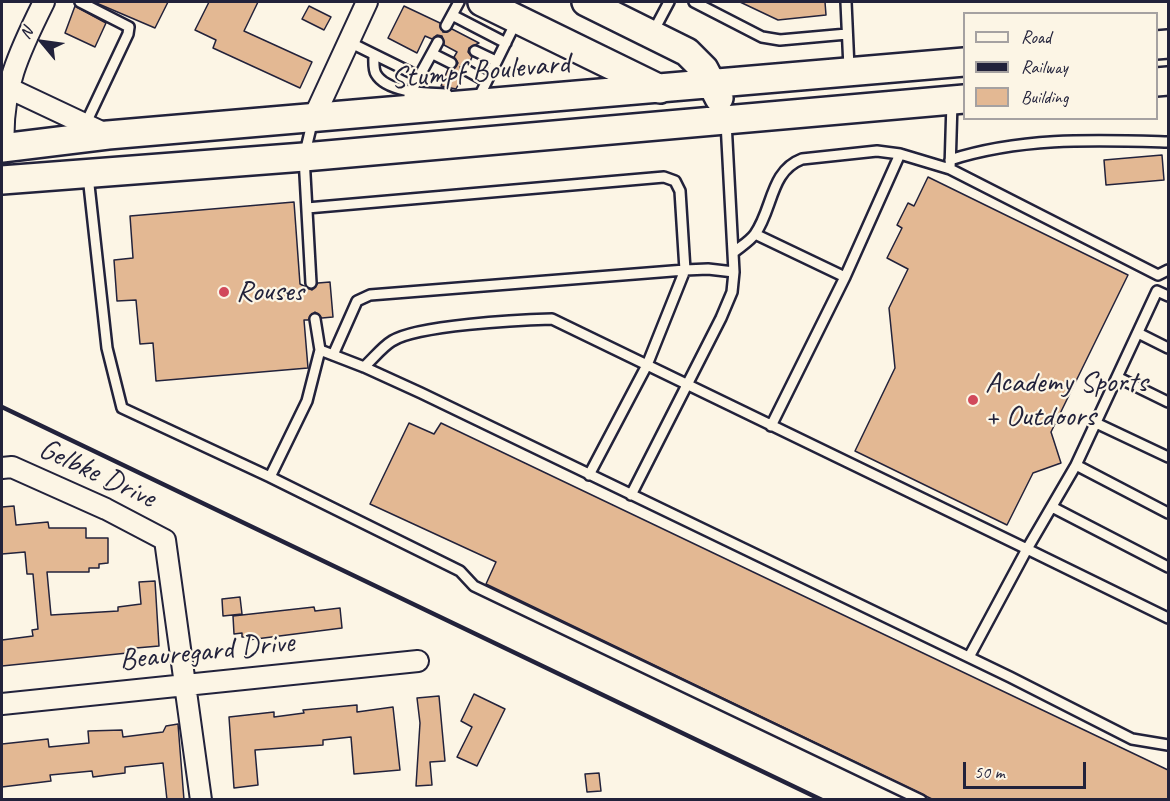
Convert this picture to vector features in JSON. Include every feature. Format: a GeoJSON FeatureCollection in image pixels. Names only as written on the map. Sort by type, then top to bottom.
{"type":"FeatureCollection","features":[{"type":"Feature","properties":{"kind":"main road"},"geometry":{"type":"LineString","coordinates":[[482,2],[512,31],[660,90],[726,120]]}},
{"type":"Feature","properties":{"kind":"main road"},"geometry":{"type":"LineString","coordinates":[[586,2],[687,52],[704,69],[714,85],[726,120]]}},
{"type":"Feature","properties":{"kind":"main road","name":"Stumpf Boulevard"},"geometry":{"type":"LineString","coordinates":[[6,164],[96,130],[313,119],[406,102],[660,90],[963,62]]}},
{"type":"Feature","properties":{"kind":"main road"},"geometry":{"type":"LineString","coordinates":[[6,164],[88,174],[958,100]]}},
{"type":"Feature","properties":{"kind":"street"},"geometry":{"type":"LineString","coordinates":[[6,164],[2,132],[4,87],[44,2]]}},
{"type":"Feature","properties":{"kind":"street"},"geometry":{"type":"LineString","coordinates":[[313,119],[367,2]]}},
{"type":"Feature","properties":{"kind":"street"},"geometry":{"type":"LineString","coordinates":[[4,87],[96,130]]}},
{"type":"Feature","properties":{"kind":"street","name":"Gelbke Drive"},"geometry":{"type":"LineString","coordinates":[[2,468],[12,467],[106,509],[165,540],[186,684]]}},
{"type":"Feature","properties":{"kind":"street","name":"Beauregard Drive"},"geometry":{"type":"LineString","coordinates":[[2,704],[418,662]]}},
{"type":"Feature","properties":{"kind":"street"},"geometry":{"type":"LineString","coordinates":[[186,684],[201,800]]}},
{"type":"Feature","properties":{"kind":"lane"},"geometry":{"type":"LineString","coordinates":[[80,2],[129,27],[96,130]]}},
{"type":"Feature","properties":{"kind":"lane"},"geometry":{"type":"LineString","coordinates":[[446,26],[459,2]]}},
{"type":"Feature","properties":{"kind":"lane"},"geometry":{"type":"LineString","coordinates":[[652,34],[669,2]]}},
{"type":"Feature","properties":{"kind":"lane"},"geometry":{"type":"LineString","coordinates":[[694,2],[762,37],[780,40],[847,34]]}},
{"type":"Feature","properties":{"kind":"lane"},"geometry":{"type":"LineString","coordinates":[[846,2],[849,72]]}},
{"type":"Feature","properties":{"kind":"lane"},"geometry":{"type":"LineString","coordinates":[[452,15],[512,31],[477,100]]}},
{"type":"Feature","properties":{"kind":"lane"},"geometry":{"type":"LineString","coordinates":[[349,42],[420,77]]}},
{"type":"Feature","properties":{"kind":"lane"},"geometry":{"type":"LineString","coordinates":[[374,55],[374,72],[406,102],[438,42]]}},
{"type":"Feature","properties":{"kind":"lane"},"geometry":{"type":"LineString","coordinates":[[475,51],[496,61]]}},
{"type":"Feature","properties":{"kind":"lane"},"geometry":{"type":"LineString","coordinates":[[433,54],[451,63]]}},
{"type":"Feature","properties":{"kind":"lane"},"geometry":{"type":"LineString","coordinates":[[466,70],[486,81]]}},
{"type":"Feature","properties":{"kind":"lane"},"geometry":{"type":"LineString","coordinates":[[950,164],[958,100]]}},
{"type":"Feature","properties":{"kind":"lane"},"geometry":{"type":"LineString","coordinates":[[311,284],[304,157],[313,119]]}},
{"type":"Feature","properties":{"kind":"lane"},"geometry":{"type":"LineString","coordinates":[[631,495],[732,292],[734,272],[726,120]]}},
{"type":"Feature","properties":{"kind":"lane"},"geometry":{"type":"LineString","coordinates":[[950,164],[1009,145],[1068,139],[1168,142]]}},
{"type":"Feature","properties":{"kind":"lane"},"geometry":{"type":"LineString","coordinates":[[733,253],[755,234],[781,174],[791,163],[802,159],[877,151],[950,164],[1158,275]]}},
{"type":"Feature","properties":{"kind":"lane"},"geometry":{"type":"LineString","coordinates":[[771,426],[845,277],[900,154]]}},
{"type":"Feature","properties":{"kind":"lane"},"geometry":{"type":"LineString","coordinates":[[88,174],[107,348],[122,408],[460,570],[474,586],[921,800]]}},
{"type":"Feature","properties":{"kind":"lane"},"geometry":{"type":"LineString","coordinates":[[307,208],[664,177],[675,182],[680,192],[685,270],[647,365],[589,475]]}},
{"type":"Feature","properties":{"kind":"lane"},"geometry":{"type":"LineString","coordinates":[[755,234],[845,277]]}},
{"type":"Feature","properties":{"kind":"lane"},"geometry":{"type":"LineString","coordinates":[[333,355],[357,301],[370,295],[685,270],[708,269],[734,272]]}},
{"type":"Feature","properties":{"kind":"lane"},"geometry":{"type":"LineString","coordinates":[[1158,275],[1168,270]]}},
{"type":"Feature","properties":{"kind":"lane"},"geometry":{"type":"LineString","coordinates":[[969,657],[1027,549],[1076,465],[1157,291],[1158,275]]}},
{"type":"Feature","properties":{"kind":"lane"},"geometry":{"type":"LineString","coordinates":[[1157,291],[1168,296]]}},
{"type":"Feature","properties":{"kind":"lane"},"geometry":{"type":"LineString","coordinates":[[270,477],[307,401],[320,350],[315,319]]}},
{"type":"Feature","properties":{"kind":"lane"},"geometry":{"type":"LineString","coordinates":[[364,367],[391,341],[409,333],[517,320],[552,319],[1168,618]]}},
{"type":"Feature","properties":{"kind":"lane"},"geometry":{"type":"LineString","coordinates":[[1138,333],[1168,348]]}},
{"type":"Feature","properties":{"kind":"lane"},"geometry":{"type":"LineString","coordinates":[[320,350],[364,367],[969,657],[1106,727],[1132,739],[1168,745]]}},
{"type":"Feature","properties":{"kind":"lane"},"geometry":{"type":"LineString","coordinates":[[1117,377],[1168,402]]}},
{"type":"Feature","properties":{"kind":"lane"},"geometry":{"type":"LineString","coordinates":[[1096,423],[1168,457]]}},
{"type":"Feature","properties":{"kind":"lane"},"geometry":{"type":"LineString","coordinates":[[1076,465],[1168,513]]}},
{"type":"Feature","properties":{"kind":"lane"},"geometry":{"type":"LineString","coordinates":[[1052,507],[1168,567]]}},
{"type":"Feature","properties":{"kind":"building"},"geometry":{"type":"Polygon","coordinates":[[[94,2],[168,2],[155,28],[94,2]]]}},
{"type":"Feature","properties":{"kind":"building"},"geometry":{"type":"Polygon","coordinates":[[[209,2],[258,2],[244,31],[312,62],[300,88],[213,48],[216,40],[195,30],[209,2]]]}},
{"type":"Feature","properties":{"kind":"building"},"geometry":{"type":"Polygon","coordinates":[[[740,2],[825,2],[826,15],[778,20],[740,2]]]}},
{"type":"Feature","properties":{"kind":"building"},"geometry":{"type":"Polygon","coordinates":[[[75,6],[106,23],[95,47],[65,33],[75,6]]]}},
{"type":"Feature","properties":{"kind":"building"},"geometry":{"type":"Polygon","coordinates":[[[309,6],[331,17],[324,30],[302,19],[309,6]]]}},
{"type":"Feature","properties":{"kind":"building"},"geometry":{"type":"Polygon","coordinates":[[[404,6],[440,23],[443,32],[452,29],[479,43],[469,48],[468,52],[472,57],[469,64],[460,67],[463,76],[456,89],[441,86],[448,69],[454,69],[458,63],[454,57],[457,52],[444,45],[442,36],[437,35],[432,39],[425,36],[417,53],[388,38],[404,6]]]}},
{"type":"Feature","properties":{"kind":"building"},"geometry":{"type":"Polygon","coordinates":[[[1162,155],[1164,180],[1106,185],[1104,160],[1162,155]]]}},
{"type":"Feature","properties":{"kind":"building","name":"Academy Sports + Outdoors"},"geometry":{"type":"Polygon","coordinates":[[[928,177],[1128,275],[1051,432],[1061,463],[1033,473],[1007,525],[855,451],[895,368],[889,308],[908,269],[887,258],[902,228],[897,225],[908,203],[914,206],[928,177]]]}},
{"type":"Feature","properties":{"kind":"building","name":"Rouses"},"geometry":{"type":"Polygon","coordinates":[[[294,202],[300,284],[312,290],[318,283],[330,282],[333,317],[322,318],[315,312],[308,320],[304,320],[308,368],[156,381],[153,343],[140,344],[136,300],[117,301],[114,260],[133,258],[130,216],[294,202]]]}},
{"type":"Feature","properties":{"kind":"building"},"geometry":{"type":"Polygon","coordinates":[[[409,423],[434,434],[441,423],[1168,770],[1168,800],[934,800],[486,584],[496,562],[370,504],[409,423]]]}},
{"type":"Feature","properties":{"kind":"building"},"geometry":{"type":"Polygon","coordinates":[[[14,506],[16,525],[48,522],[49,528],[86,528],[86,538],[108,538],[108,563],[99,564],[99,568],[89,568],[89,572],[47,572],[51,615],[118,611],[118,607],[141,604],[139,582],[155,581],[159,646],[136,648],[137,652],[2,666],[2,640],[33,636],[32,630],[38,629],[33,574],[27,574],[25,552],[2,554],[2,507],[14,506]]]}},
{"type":"Feature","properties":{"kind":"building"},"geometry":{"type":"Polygon","coordinates":[[[240,597],[242,614],[223,616],[222,599],[240,597]]]}},
{"type":"Feature","properties":{"kind":"building"},"geometry":{"type":"Polygon","coordinates":[[[314,607],[315,611],[340,608],[342,628],[248,640],[248,637],[242,637],[242,633],[234,634],[233,616],[314,607]]]}},
{"type":"Feature","properties":{"kind":"building"},"geometry":{"type":"Polygon","coordinates":[[[474,694],[505,709],[477,766],[457,757],[472,727],[461,721],[474,694]]]}},
{"type":"Feature","properties":{"kind":"building"},"geometry":{"type":"Polygon","coordinates":[[[439,696],[445,761],[430,762],[432,785],[416,786],[420,723],[417,698],[439,696]]]}},
{"type":"Feature","properties":{"kind":"building"},"geometry":{"type":"Polygon","coordinates":[[[357,705],[357,712],[393,707],[400,770],[354,774],[351,737],[323,740],[323,745],[255,750],[258,785],[234,788],[229,717],[274,712],[274,717],[304,713],[303,710],[357,705]]]}},
{"type":"Feature","properties":{"kind":"building"},"geometry":{"type":"Polygon","coordinates":[[[178,724],[184,800],[167,800],[163,763],[125,767],[125,773],[93,777],[92,771],[50,775],[51,781],[2,787],[2,744],[48,739],[49,747],[89,743],[88,731],[122,730],[123,737],[163,732],[166,726],[178,724]]]}},
{"type":"Feature","properties":{"kind":"building"},"geometry":{"type":"Polygon","coordinates":[[[599,773],[601,791],[587,792],[585,774],[599,773]]]}},
{"type":"Feature","properties":{"kind":"railway"},"geometry":{"type":"LineString","coordinates":[[2,407],[822,800]]}},
{"type":"Feature","properties":{"kind":"place","name":"Rouses"},"geometry":{"type":"Point","coordinates":[224,292]}},
{"type":"Feature","properties":{"kind":"place","name":"Academy Sports + Outdoors"},"geometry":{"type":"Point","coordinates":[973,400]}}]}
